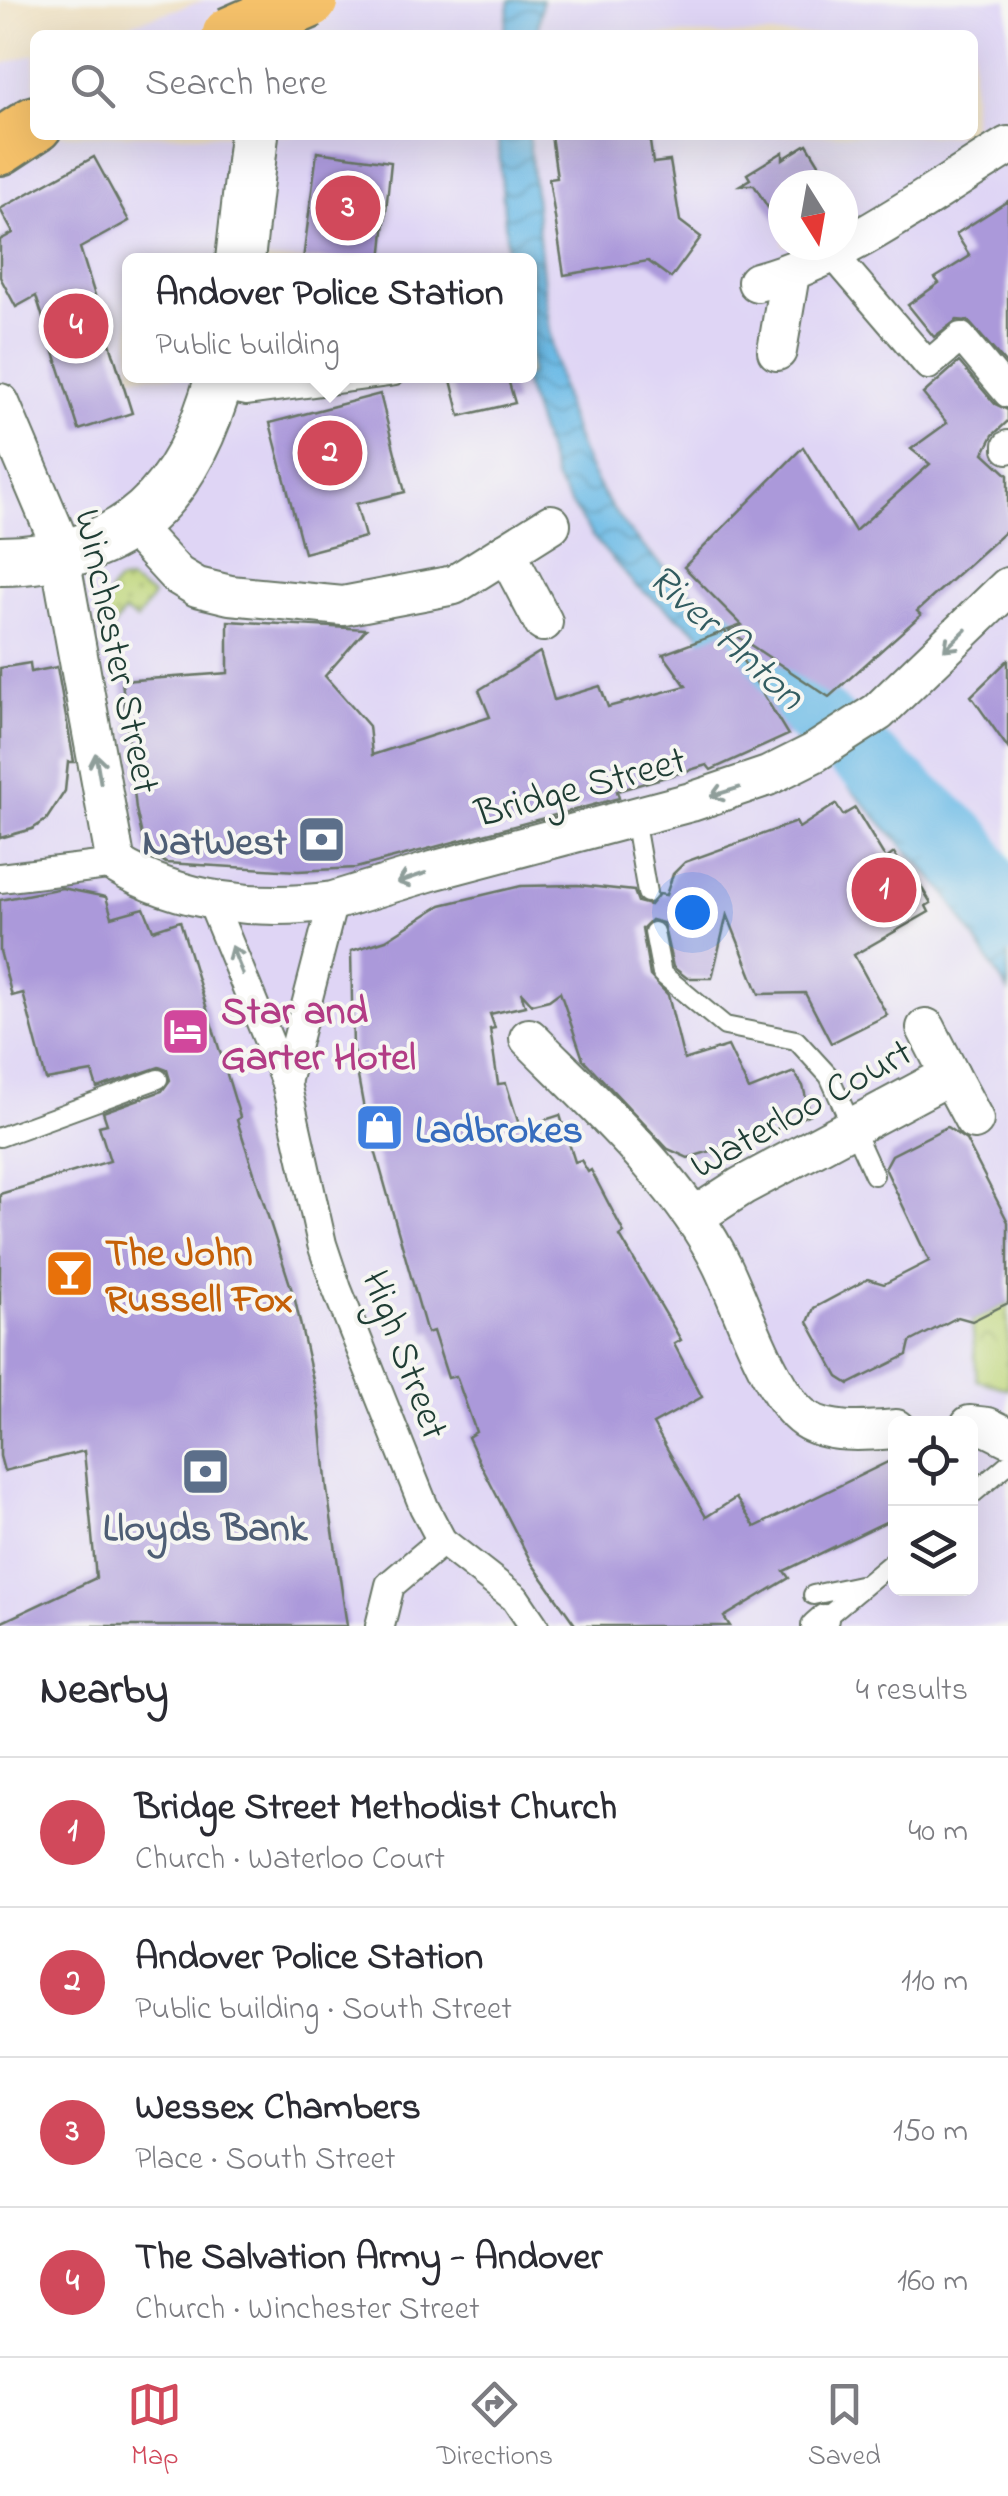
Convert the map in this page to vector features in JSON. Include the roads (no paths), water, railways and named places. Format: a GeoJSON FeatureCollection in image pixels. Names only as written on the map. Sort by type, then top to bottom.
{"type":"FeatureCollection","features":[{"type":"Feature","properties":{"kind":"main road"},"geometry":{"type":"LineString","coordinates":[[241,30],[310,0]]}},
{"type":"Feature","properties":{"kind":"street"},"geometry":{"type":"LineString","coordinates":[[258,0],[258,30]]}},
{"type":"Feature","properties":{"kind":"street"},"geometry":{"type":"LineString","coordinates":[[241,253],[253,140]]}},
{"type":"Feature","properties":{"kind":"street"},"geometry":{"type":"LineString","coordinates":[[858,236],[1008,146]]}},
{"type":"Feature","properties":{"kind":"street"},"geometry":{"type":"LineString","coordinates":[[778,351],[773,278],[814,260]]}},
{"type":"Feature","properties":{"kind":"street"},"geometry":{"type":"LineString","coordinates":[[839,260],[928,365],[961,338],[1008,393]]}},
{"type":"Feature","properties":{"kind":"street"},"geometry":{"type":"LineString","coordinates":[[0,560],[61,556],[85,550],[130,524],[180,474],[199,437],[218,383]]}},
{"type":"Feature","properties":{"kind":"street","name":"Winchester Street"},"geometry":{"type":"LineString","coordinates":[[0,404],[56,535],[116,864]]}},
{"type":"Feature","properties":{"kind":"street"},"geometry":{"type":"LineString","coordinates":[[130,524],[177,575],[197,587],[230,596],[343,606],[454,585],[552,524]]}},
{"type":"Feature","properties":{"kind":"street"},"geometry":{"type":"LineString","coordinates":[[506,552],[543,622]]}},
{"type":"Feature","properties":{"kind":"street","name":"Bridge Street"},"geometry":{"type":"LineString","coordinates":[[116,864],[160,885],[211,900],[271,906],[334,901],[741,787],[814,753],[902,692],[1008,587]]}},
{"type":"Feature","properties":{"kind":"street"},"geometry":{"type":"LineString","coordinates":[[0,878],[116,864]]}},
{"type":"Feature","properties":{"kind":"street","name":"High Street"},"geometry":{"type":"LineString","coordinates":[[211,900],[286,1083],[322,1244],[337,1289],[424,1507],[442,1541]]}},
{"type":"Feature","properties":{"kind":"street","name":"High Street"},"geometry":{"type":"LineString","coordinates":[[286,1083],[334,901]]}},
{"type":"Feature","properties":{"kind":"street","name":"Waterloo Court"},"geometry":{"type":"LineString","coordinates":[[921,1020],[974,1120]]}},
{"type":"Feature","properties":{"kind":"street","name":"Waterloo Court"},"geometry":{"type":"LineString","coordinates":[[529,1038],[625,1135],[694,1218],[722,1264],[750,1331],[790,1404],[807,1421],[821,1426],[888,1429]]}},
{"type":"Feature","properties":{"kind":"street","name":"Waterloo Court"},"geometry":{"type":"LineString","coordinates":[[694,1218],[742,1186],[950,1076]]}},
{"type":"Feature","properties":{"kind":"street"},"geometry":{"type":"LineString","coordinates":[[978,1426],[1008,1437]]}},
{"type":"Feature","properties":{"kind":"street"},"geometry":{"type":"LineString","coordinates":[[380,1626],[390,1585],[442,1541],[515,1598],[534,1626]]}},
{"type":"Feature","properties":{"kind":"lane"},"geometry":{"type":"LineString","coordinates":[[220,383],[246,396],[342,383]]}},
{"type":"Feature","properties":{"kind":"lane"},"geometry":{"type":"LineString","coordinates":[[634,818],[647,893]]}},
{"type":"Feature","properties":{"kind":"lane"},"geometry":{"type":"LineString","coordinates":[[654,932],[662,974],[725,1026],[796,1040],[829,1076],[874,1175]]}},
{"type":"Feature","properties":{"kind":"lane"},"geometry":{"type":"LineString","coordinates":[[0,1138],[158,1079]]}},
{"type":"Feature","properties":{"kind":"lane"},"geometry":{"type":"LineString","coordinates":[[978,1489],[1008,1464]]}},
{"type":"Feature","properties":{"kind":"lane"},"geometry":{"type":"LineString","coordinates":[[818,1614],[888,1566]]}},
{"type":"Feature","properties":{"kind":"water"},"geometry":{"type":"Polygon","coordinates":[[[510,0],[542,0],[538,30],[505,30],[510,0]]]}},
{"type":"Feature","properties":{"kind":"water"},"geometry":{"type":"Polygon","coordinates":[[[498,140],[529,140],[553,348],[564,401],[581,451],[605,498],[638,541],[807,696],[777,716],[706,638],[635,585],[592,536],[556,481],[524,383],[537,383],[537,253],[507,253],[498,140]]]}},
{"type":"Feature","properties":{"kind":"water"},"geometry":{"type":"Polygon","coordinates":[[[883,769],[958,799],[989,842],[1008,879],[1008,991],[945,892],[849,787],[883,769]]]}},
{"type":"Feature","properties":{"kind":"waterway","name":"River Anton"},"geometry":{"type":"LineString","coordinates":[[731,643],[965,845],[1008,921]]}},
{"type":"Feature","properties":{"kind":"place","name":"Wessex Chambers"},"geometry":{"type":"Point","coordinates":[348,208]}},
{"type":"Feature","properties":{"kind":"place","name":"The Salvation Army - Andover"},"geometry":{"type":"Point","coordinates":[76,326]}},
{"type":"Feature","properties":{"kind":"place","name":"Andover Police Station"},"geometry":{"type":"Point","coordinates":[330,453]}},
{"type":"Feature","properties":{"kind":"place","name":"NatWest"},"geometry":{"type":"Point","coordinates":[322,840]}},
{"type":"Feature","properties":{"kind":"place","name":"Bridge Street Methodist Church"},"geometry":{"type":"Point","coordinates":[884,890]}},
{"type":"Feature","properties":{"kind":"place","name":"Star and Garter Hotel"},"geometry":{"type":"Point","coordinates":[186,1032]}},
{"type":"Feature","properties":{"kind":"place","name":"Ladbrokes"},"geometry":{"type":"Point","coordinates":[380,1128]}},
{"type":"Feature","properties":{"kind":"place","name":"The John Russell Fox"},"geometry":{"type":"Point","coordinates":[70,1274]}},
{"type":"Feature","properties":{"kind":"place","name":"Lloyds Bank"},"geometry":{"type":"Point","coordinates":[205,1471]}}]}
